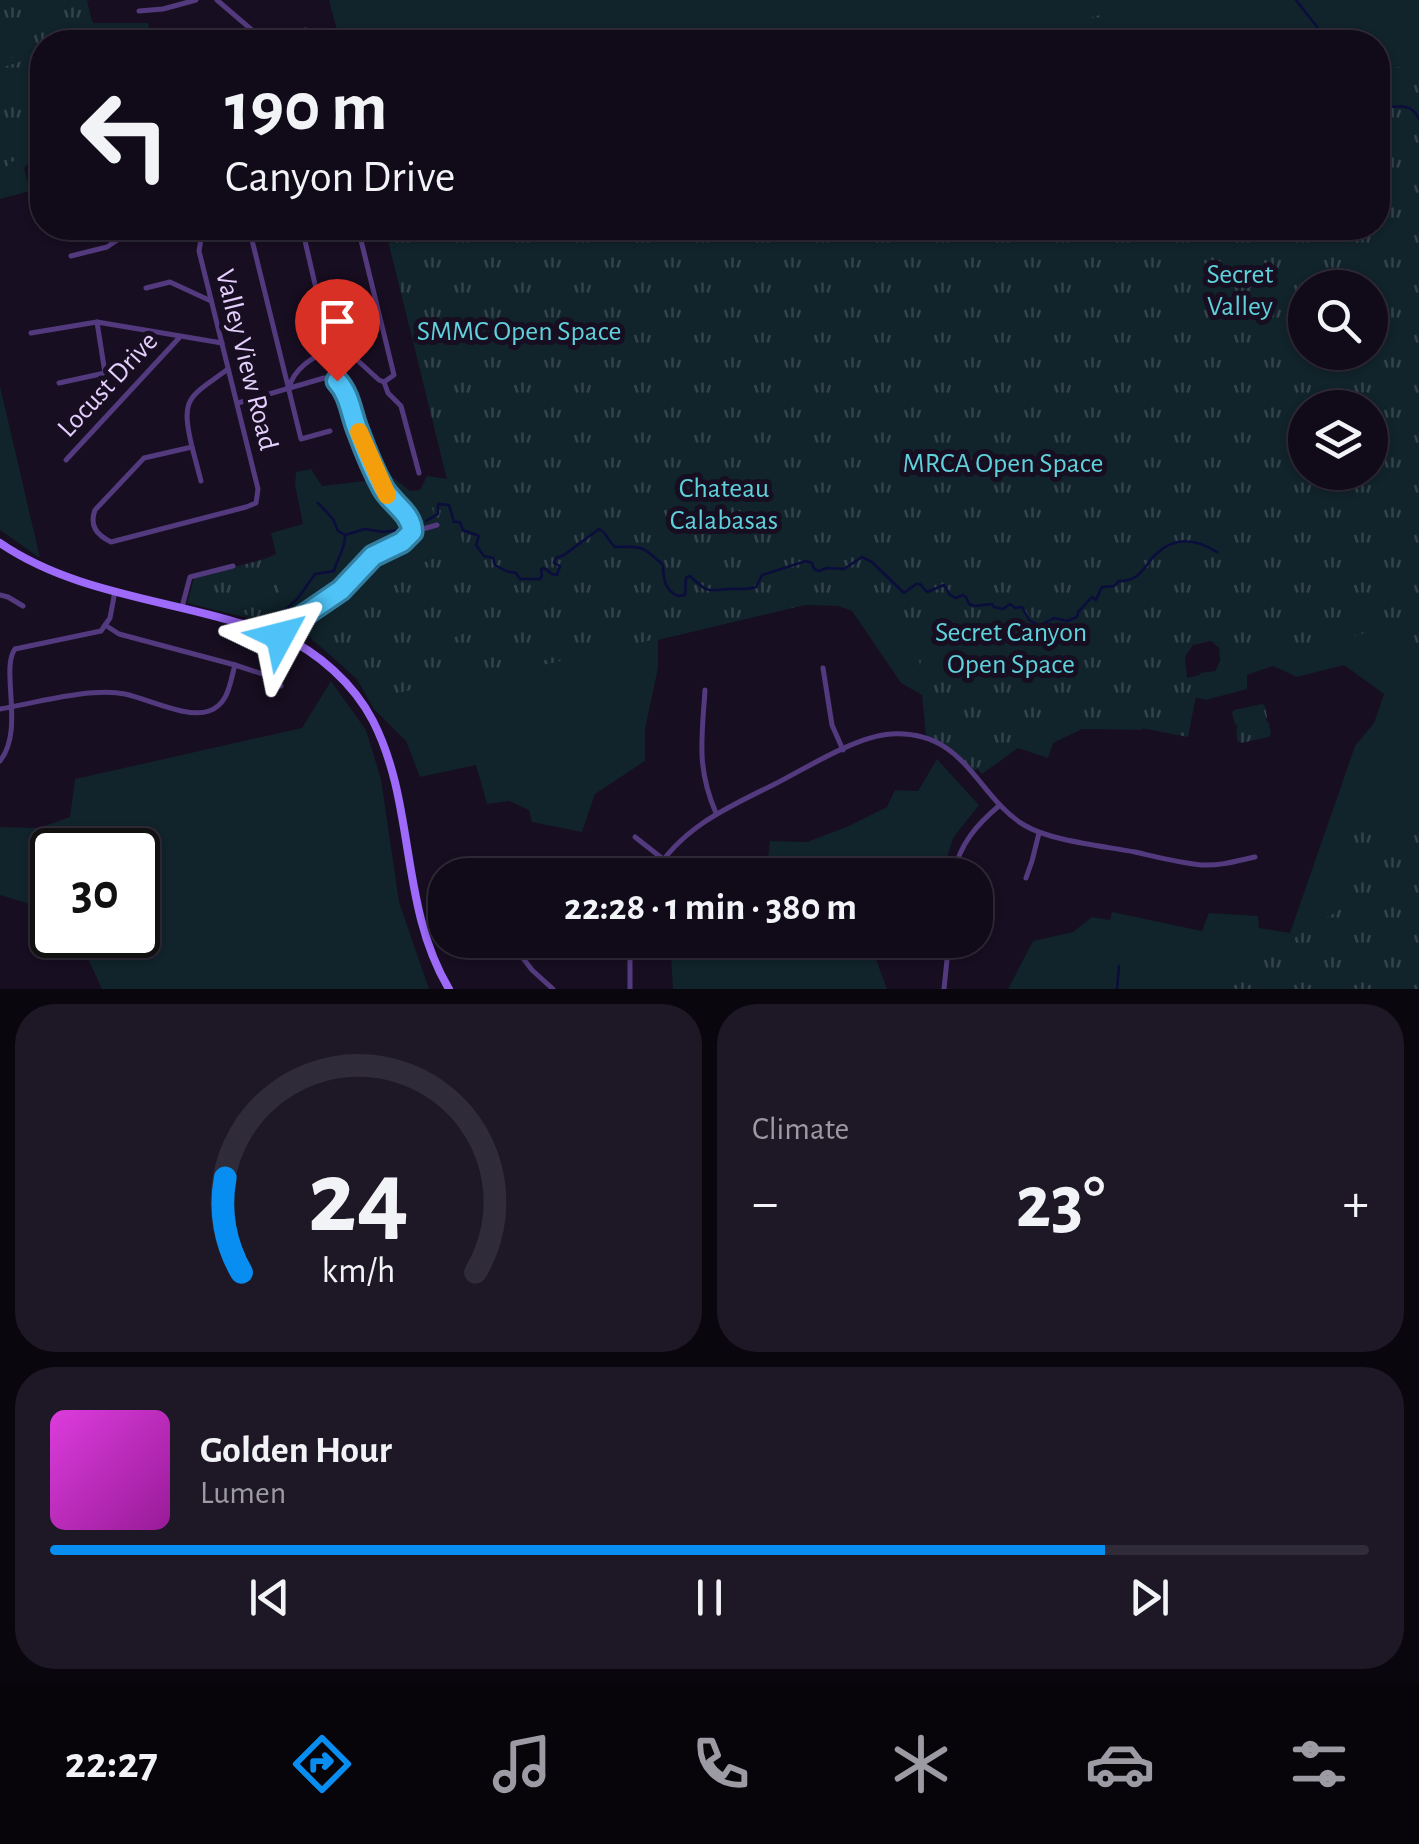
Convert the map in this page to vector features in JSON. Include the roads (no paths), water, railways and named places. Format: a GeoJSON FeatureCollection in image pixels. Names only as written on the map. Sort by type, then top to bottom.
{"type":"FeatureCollection","features":[{"type":"Feature","properties":{"kind":"main road"},"geometry":{"type":"LineString","coordinates":[[0,543],[39,567],[280,636],[340,677],[363,702],[379,732],[393,775],[419,918],[434,962],[450,989]]}},
{"type":"Feature","properties":{"kind":"street"},"geometry":{"type":"LineString","coordinates":[[139,12],[196,0]]}},
{"type":"Feature","properties":{"kind":"street"},"geometry":{"type":"LineString","coordinates":[[217,0],[252,30]]}},
{"type":"Feature","properties":{"kind":"street"},"geometry":{"type":"LineString","coordinates":[[71,256],[106,247],[117,240]]}},
{"type":"Feature","properties":{"kind":"street","name":"Valley View Road"},"geometry":{"type":"LineString","coordinates":[[192,447],[144,458],[92,517],[98,534],[110,542],[256,503],[258,489],[199,252],[201,240]]}},
{"type":"Feature","properties":{"kind":"street"},"geometry":{"type":"LineString","coordinates":[[252,240],[302,438],[330,431]]}},
{"type":"Feature","properties":{"kind":"street"},"geometry":{"type":"LineString","coordinates":[[305,240],[330,350]]}},
{"type":"Feature","properties":{"kind":"street"},"geometry":{"type":"LineString","coordinates":[[361,240],[394,372],[384,382]]}},
{"type":"Feature","properties":{"kind":"street"},"geometry":{"type":"LineString","coordinates":[[146,288],[170,282],[211,300]]}},
{"type":"Feature","properties":{"kind":"street"},"geometry":{"type":"LineString","coordinates":[[31,334],[97,322],[222,343]]}},
{"type":"Feature","properties":{"kind":"street"},"geometry":{"type":"LineString","coordinates":[[59,383],[105,374],[97,322]]}},
{"type":"Feature","properties":{"kind":"street","name":"Locust Drive"},"geometry":{"type":"LineString","coordinates":[[66,460],[179,337]]}},
{"type":"Feature","properties":{"kind":"street"},"geometry":{"type":"LineString","coordinates":[[289,388],[294,374],[330,350],[356,358],[384,382],[388,393],[401,406],[419,473]]}},
{"type":"Feature","properties":{"kind":"street"},"geometry":{"type":"LineString","coordinates":[[201,482],[185,419],[187,406],[194,395],[228,369]]}},
{"type":"Feature","properties":{"kind":"street"},"geometry":{"type":"LineString","coordinates":[[238,403],[324,378],[337,381],[382,486],[409,517],[412,532]]}},
{"type":"Feature","properties":{"kind":"street"},"geometry":{"type":"LineString","coordinates":[[280,636],[284,629],[346,586],[373,556],[402,542],[412,532],[437,525]]}},
{"type":"Feature","properties":{"kind":"street"},"geometry":{"type":"LineString","coordinates":[[182,608],[190,576],[233,566]]}},
{"type":"Feature","properties":{"kind":"street"},"geometry":{"type":"LineString","coordinates":[[0,761],[8,748],[9,707],[3,656],[16,649],[101,631],[110,618],[116,591]]}},
{"type":"Feature","properties":{"kind":"street"},"geometry":{"type":"LineString","coordinates":[[0,595],[23,606]]}},
{"type":"Feature","properties":{"kind":"street"},"geometry":{"type":"LineString","coordinates":[[105,626],[118,634],[235,664],[269,676],[282,686]]}},
{"type":"Feature","properties":{"kind":"street"},"geometry":{"type":"LineString","coordinates":[[0,709],[102,692],[208,712],[224,699],[235,664]]}},
{"type":"Feature","properties":{"kind":"street"},"geometry":{"type":"LineString","coordinates":[[823,668],[832,725],[842,750]]}},
{"type":"Feature","properties":{"kind":"street"},"geometry":{"type":"LineString","coordinates":[[706,690],[702,769],[716,813]]}},
{"type":"Feature","properties":{"kind":"street"},"geometry":{"type":"LineString","coordinates":[[664,858],[692,829],[716,813],[842,750],[890,734],[925,739],[958,756],[1000,804],[1024,826],[1039,832],[1198,864],[1254,857]]}},
{"type":"Feature","properties":{"kind":"street"},"geometry":{"type":"LineString","coordinates":[[958,858],[969,834],[1000,804]]}},
{"type":"Feature","properties":{"kind":"street"},"geometry":{"type":"LineString","coordinates":[[1026,878],[1039,832]]}},
{"type":"Feature","properties":{"kind":"street"},"geometry":{"type":"LineString","coordinates":[[635,837],[662,858]]}},
{"type":"Feature","properties":{"kind":"street"},"geometry":{"type":"LineString","coordinates":[[523,958],[553,989]]}},
{"type":"Feature","properties":{"kind":"street"},"geometry":{"type":"LineString","coordinates":[[630,958],[630,989]]}},
{"type":"Feature","properties":{"kind":"street"},"geometry":{"type":"LineString","coordinates":[[944,989],[947,958]]}},
{"type":"Feature","properties":{"kind":"waterway"},"geometry":{"type":"LineString","coordinates":[[1296,0],[1319,30]]}},
{"type":"Feature","properties":{"kind":"waterway"},"geometry":{"type":"LineString","coordinates":[[1390,106],[1411,109],[1419,119]]}},
{"type":"Feature","properties":{"kind":"waterway"},"geometry":{"type":"LineString","coordinates":[[318,503],[345,535]]}},
{"type":"Feature","properties":{"kind":"waterway"},"geometry":{"type":"LineString","coordinates":[[426,521],[438,514],[438,504],[449,505],[454,522],[479,536],[476,545],[484,556],[493,558],[495,565],[516,573],[520,579],[540,579],[544,568],[557,575],[560,566],[554,563],[556,558],[599,529],[615,547],[637,547],[651,554],[663,565],[666,584],[678,596],[685,595],[686,578],[690,576],[708,590],[746,589],[756,587],[762,575],[806,561],[819,571],[844,569],[862,557],[904,593],[916,584],[927,592],[944,585],[950,595],[963,595],[974,606],[1022,607],[1029,620],[1039,626],[1054,618],[1067,621],[1077,617],[1092,597],[1096,600],[1102,587],[1137,576],[1171,544],[1194,542],[1217,552]]}},
{"type":"Feature","properties":{"kind":"waterway"},"geometry":{"type":"LineString","coordinates":[[274,621],[315,574],[334,571],[345,535],[365,529],[405,529]]}},
{"type":"Feature","properties":{"kind":"waterway"},"geometry":{"type":"LineString","coordinates":[[1117,989],[1119,966]]}},
{"type":"Feature","properties":{"kind":"park label","name":"Secret Valley"},"geometry":{"type":"Point","coordinates":[1240,291]}},
{"type":"Feature","properties":{"kind":"park label","name":"SMMC Open Space"},"geometry":{"type":"Point","coordinates":[519,332]}},
{"type":"Feature","properties":{"kind":"park label","name":"MRCA Open Space"},"geometry":{"type":"Point","coordinates":[1003,464]}},
{"type":"Feature","properties":{"kind":"park label","name":"Chateau Calabasas"},"geometry":{"type":"Point","coordinates":[724,505]}},
{"type":"Feature","properties":{"kind":"park label","name":"Secret Canyon Open Space"},"geometry":{"type":"Point","coordinates":[1011,649]}}]}
